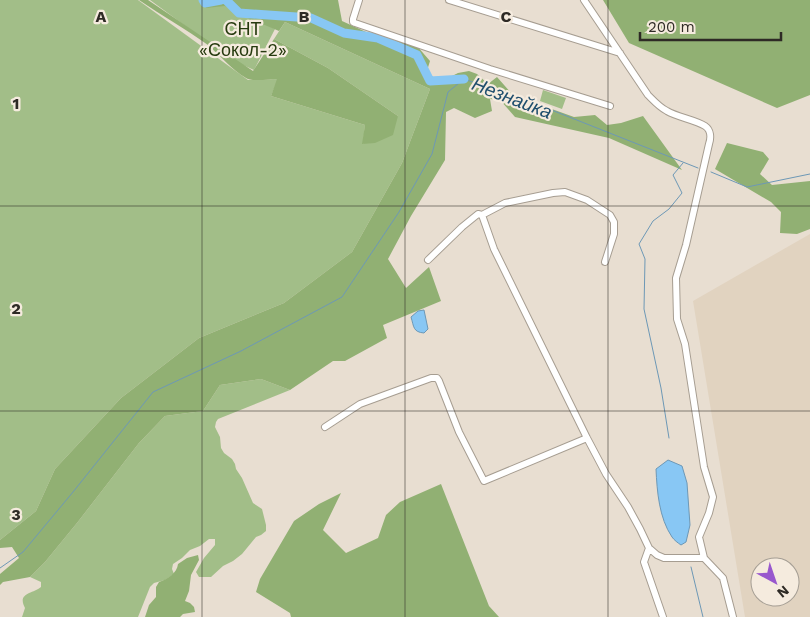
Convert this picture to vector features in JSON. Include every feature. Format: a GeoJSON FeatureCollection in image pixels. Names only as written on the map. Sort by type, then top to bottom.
{"type":"FeatureCollection","features":[{"type":"Feature","properties":{"kind":"street"},"geometry":{"type":"LineString","coordinates":[[359,0],[353,19],[355,23],[490,69],[610,106]]}},
{"type":"Feature","properties":{"kind":"street"},"geometry":{"type":"LineString","coordinates":[[449,0],[620,54]]}},
{"type":"Feature","properties":{"kind":"street"},"geometry":{"type":"LineString","coordinates":[[584,0],[648,95],[660,107],[704,126],[709,132],[710,144],[686,245],[676,278],[677,319],[685,344],[704,467],[713,497],[710,513],[699,537],[704,558],[723,578],[733,617]]}},
{"type":"Feature","properties":{"kind":"street"},"geometry":{"type":"LineString","coordinates":[[428,260],[478,214],[482,215],[505,203],[565,192],[587,200],[610,215],[614,222],[614,234],[605,262]]}},
{"type":"Feature","properties":{"kind":"street"},"geometry":{"type":"LineString","coordinates":[[482,215],[494,249],[587,438],[606,474],[628,507],[649,548],[664,558],[704,558]]}},
{"type":"Feature","properties":{"kind":"street"},"geometry":{"type":"LineString","coordinates":[[325,427],[360,404],[431,378],[437,378],[440,381],[459,432],[484,481],[587,438]]}},
{"type":"Feature","properties":{"kind":"street"},"geometry":{"type":"LineString","coordinates":[[649,548],[644,562],[663,617]]}},
{"type":"Feature","properties":{"kind":"shaded area"},"geometry":{"type":"Polygon","coordinates":[[[810,234],[810,617],[745,617],[693,301],[810,234]]]}},
{"type":"Feature","properties":{"kind":"green space"},"geometry":{"type":"Polygon","coordinates":[[[0,0],[138,0],[248,80],[278,79],[271,96],[365,125],[363,144],[398,116],[328,68],[274,39],[285,22],[430,89],[402,163],[352,252],[284,303],[199,338],[121,398],[55,469],[36,511],[0,540],[0,0]]]}},
{"type":"Feature","properties":{"kind":"green space"},"geometry":{"type":"Polygon","coordinates":[[[139,0],[148,0],[253,71],[274,39],[328,68],[398,116],[393,135],[375,143],[362,144],[365,125],[271,96],[277,79],[257,80],[246,78],[231,67],[208,45],[139,0]]]}},
{"type":"Feature","properties":{"kind":"green space","name":"СНТ «Сокол-2»"},"geometry":{"type":"Polygon","coordinates":[[[150,0],[222,0],[275,29],[254,70],[232,60],[150,0]]]}},
{"type":"Feature","properties":{"kind":"green space"},"geometry":{"type":"Polygon","coordinates":[[[208,0],[338,0],[342,21],[388,42],[403,40],[417,46],[430,61],[425,77],[448,78],[458,73],[469,71],[477,74],[488,84],[497,77],[513,95],[574,117],[595,115],[607,125],[643,116],[682,170],[609,138],[515,117],[500,100],[490,99],[492,111],[475,118],[454,108],[446,112],[445,160],[411,216],[388,259],[406,288],[429,267],[441,301],[383,325],[387,338],[345,361],[333,361],[290,390],[261,379],[220,385],[203,411],[165,416],[139,443],[45,562],[30,577],[3,582],[0,585],[0,574],[19,558],[12,547],[0,548],[0,540],[36,511],[55,469],[121,398],[199,338],[284,303],[352,252],[402,163],[430,89],[285,22],[279,31],[243,16],[225,6],[206,8],[203,3],[208,0]]]}},
{"type":"Feature","properties":{"kind":"green space"},"geometry":{"type":"Polygon","coordinates":[[[603,0],[810,0],[810,95],[777,108],[629,43],[603,0]]]}},
{"type":"Feature","properties":{"kind":"green space"},"geometry":{"type":"Polygon","coordinates":[[[543,90],[566,98],[562,109],[540,101],[543,90]]]}},
{"type":"Feature","properties":{"kind":"green space"},"geometry":{"type":"Polygon","coordinates":[[[727,143],[763,152],[769,159],[760,174],[772,185],[810,181],[810,229],[797,234],[780,233],[781,212],[771,202],[715,169],[727,143]]]}},
{"type":"Feature","properties":{"kind":"green space"},"geometry":{"type":"Polygon","coordinates":[[[261,379],[290,390],[218,419],[215,427],[220,437],[221,448],[235,464],[253,503],[262,509],[266,531],[256,537],[242,554],[223,566],[211,577],[199,577],[196,572],[204,558],[215,545],[215,539],[209,539],[200,546],[190,550],[173,564],[174,574],[165,580],[154,583],[150,587],[138,617],[22,617],[25,608],[23,603],[24,597],[41,587],[41,582],[30,577],[77,523],[139,443],[165,416],[203,411],[220,385],[261,379]]]}},
{"type":"Feature","properties":{"kind":"green space"},"geometry":{"type":"Polygon","coordinates":[[[441,484],[489,606],[499,617],[291,617],[290,613],[256,592],[260,579],[294,521],[319,504],[341,493],[323,530],[346,553],[378,538],[386,515],[400,502],[441,484]]]}},
{"type":"Feature","properties":{"kind":"green space"},"geometry":{"type":"Polygon","coordinates":[[[198,555],[199,560],[191,575],[189,591],[185,601],[194,607],[195,612],[183,614],[180,617],[145,617],[149,605],[156,597],[156,587],[159,582],[172,575],[178,564],[187,558],[198,555]]]}},
{"type":"Feature","properties":{"kind":"water"},"geometry":{"type":"Polygon","coordinates":[[[424,310],[428,329],[424,333],[416,330],[411,317],[418,311],[424,310]]]}},
{"type":"Feature","properties":{"kind":"water"},"geometry":{"type":"Polygon","coordinates":[[[668,460],[682,466],[687,483],[690,525],[686,542],[681,545],[668,530],[661,513],[658,495],[656,469],[668,460]]]}},
{"type":"Feature","properties":{"kind":"waterway","name":"Незнайка"},"geometry":{"type":"LineString","coordinates":[[203,0],[205,3],[221,0]]}},
{"type":"Feature","properties":{"kind":"waterway","name":"Незнайка"},"geometry":{"type":"LineString","coordinates":[[226,0],[239,13],[311,18],[344,33],[378,38],[417,55],[430,81],[464,79]]}},
{"type":"Feature","properties":{"kind":"waterway"},"geometry":{"type":"LineString","coordinates":[[0,568],[23,552],[153,392],[241,351],[342,297],[399,212],[432,154],[448,92],[464,79],[554,111],[698,168]]}},
{"type":"Feature","properties":{"kind":"waterway"},"geometry":{"type":"LineString","coordinates":[[669,438],[661,388],[644,309],[645,259],[639,244],[653,221],[669,209],[682,193],[673,175],[683,163]]}},
{"type":"Feature","properties":{"kind":"waterway","name":"Незнайка"},"geometry":{"type":"LineString","coordinates":[[711,172],[747,187],[810,174]]}},
{"type":"Feature","properties":{"kind":"waterway"},"geometry":{"type":"LineString","coordinates":[[691,567],[703,617]]}}]}
